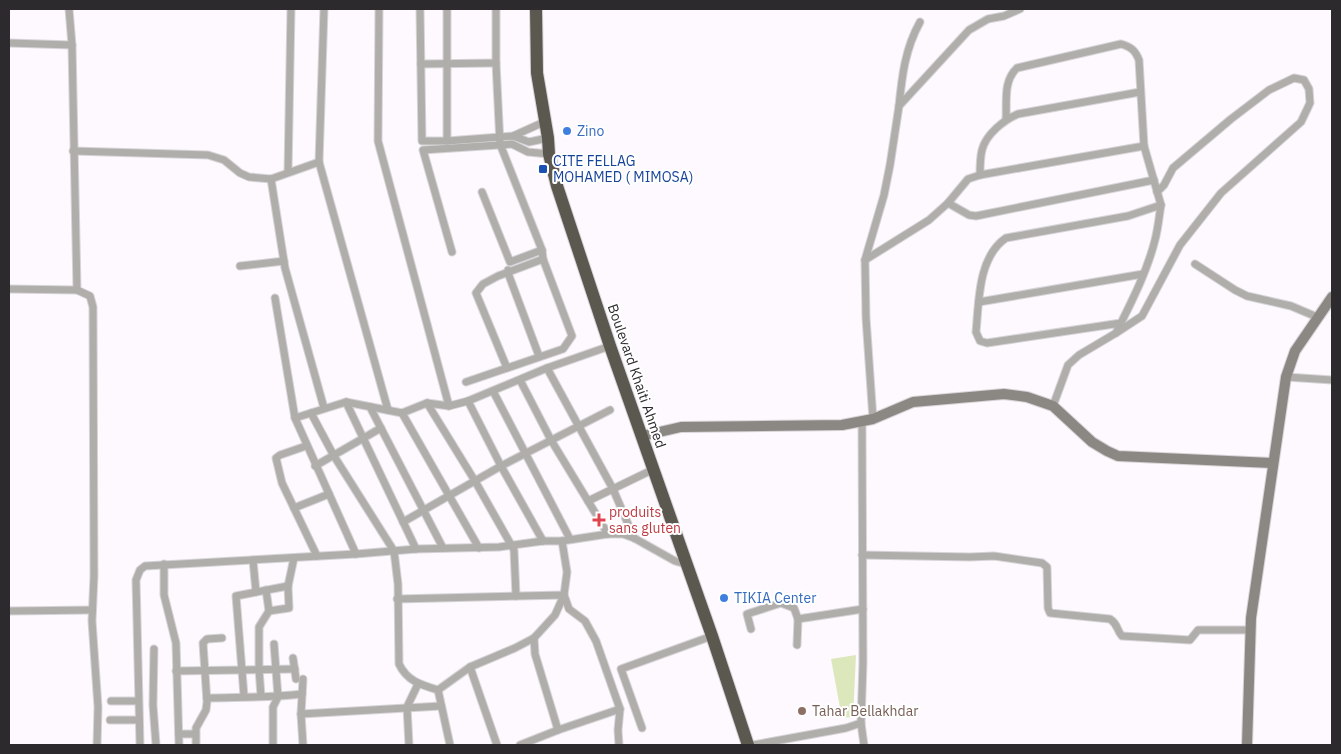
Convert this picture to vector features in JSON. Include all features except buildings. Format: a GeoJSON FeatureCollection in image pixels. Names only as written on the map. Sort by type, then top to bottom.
{"type":"FeatureCollection","features":[{"type":"Feature","properties":{"kind":"highway","name":"Boulevard Khaiti Ahmed"},"geometry":{"type":"LineString","coordinates":[[536,9],[537,73],[549,154],[557,186],[610,346],[712,636],[748,745]]}},
{"type":"Feature","properties":{"kind":"street"},"geometry":{"type":"LineString","coordinates":[[69,9],[72,45],[77,290]]}},
{"type":"Feature","properties":{"kind":"street"},"geometry":{"type":"LineString","coordinates":[[288,172],[291,9]]}},
{"type":"Feature","properties":{"kind":"street"},"geometry":{"type":"LineString","coordinates":[[324,9],[320,162],[388,410]]}},
{"type":"Feature","properties":{"kind":"street"},"geometry":{"type":"LineString","coordinates":[[379,9],[378,141],[449,406]]}},
{"type":"Feature","properties":{"kind":"street"},"geometry":{"type":"LineString","coordinates":[[420,9],[422,141],[500,140],[528,152],[549,154]]}},
{"type":"Feature","properties":{"kind":"street"},"geometry":{"type":"LineString","coordinates":[[447,9],[447,141]]}},
{"type":"Feature","properties":{"kind":"street"},"geometry":{"type":"LineString","coordinates":[[466,382],[563,349],[572,336],[500,140],[496,63],[496,9]]}},
{"type":"Feature","properties":{"kind":"street"},"geometry":{"type":"LineString","coordinates":[[899,106],[969,30],[988,19],[1004,16],[1020,9]]}},
{"type":"Feature","properties":{"kind":"street"},"geometry":{"type":"LineString","coordinates":[[873,419],[866,318],[865,260],[888,175],[904,61],[920,22]]}},
{"type":"Feature","properties":{"kind":"street"},"geometry":{"type":"LineString","coordinates":[[9,43],[72,45]]}},
{"type":"Feature","properties":{"kind":"street"},"geometry":{"type":"LineString","coordinates":[[1006,119],[1008,81],[1011,74],[1017,68],[1121,44],[1131,47],[1136,52],[1139,60],[1144,146],[1161,205],[1155,240],[1143,274],[1116,333]]}},
{"type":"Feature","properties":{"kind":"street"},"geometry":{"type":"LineString","coordinates":[[421,64],[496,63]]}},
{"type":"Feature","properties":{"kind":"street"},"geometry":{"type":"LineString","coordinates":[[1054,406],[1068,365],[1079,355],[1142,316],[1180,245],[1221,193],[1301,122],[1310,103],[1309,89],[1304,80],[1294,78],[1268,90],[1173,168],[1164,185],[1157,192]]}},
{"type":"Feature","properties":{"kind":"street"},"geometry":{"type":"LineString","coordinates":[[980,175],[982,149],[994,130],[1006,119],[1018,114],[1140,92]]}},
{"type":"Feature","properties":{"kind":"street"},"geometry":{"type":"LineString","coordinates":[[452,252],[423,150],[500,140],[544,122]]}},
{"type":"Feature","properties":{"kind":"street"},"geometry":{"type":"LineString","coordinates":[[513,136],[529,142]]}},
{"type":"Feature","properties":{"kind":"street"},"geometry":{"type":"LineString","coordinates":[[512,144],[548,138]]}},
{"type":"Feature","properties":{"kind":"street"},"geometry":{"type":"LineString","coordinates":[[865,260],[930,220],[948,203],[968,179],[980,175],[1144,146]]}},
{"type":"Feature","properties":{"kind":"street"},"geometry":{"type":"LineString","coordinates":[[73,151],[208,155],[224,160],[240,173],[249,177],[272,180],[288,172],[320,162]]}},
{"type":"Feature","properties":{"kind":"street"},"geometry":{"type":"LineString","coordinates":[[272,180],[284,261],[324,408]]}},
{"type":"Feature","properties":{"kind":"street"},"geometry":{"type":"LineString","coordinates":[[948,203],[969,215],[976,216],[1154,180]]}},
{"type":"Feature","properties":{"kind":"street"},"geometry":{"type":"LineString","coordinates":[[482,192],[510,262],[508,273],[538,356]]}},
{"type":"Feature","properties":{"kind":"street"},"geometry":{"type":"LineString","coordinates":[[1121,323],[987,343],[980,341],[976,332],[985,264],[998,243],[1006,238],[1128,216],[1161,205]]}},
{"type":"Feature","properties":{"kind":"street"},"geometry":{"type":"LineString","coordinates":[[510,262],[542,250]]}},
{"type":"Feature","properties":{"kind":"street"},"geometry":{"type":"LineString","coordinates":[[507,368],[476,293],[483,284],[544,259]]}},
{"type":"Feature","properties":{"kind":"street"},"geometry":{"type":"LineString","coordinates":[[240,266],[284,261]]}},
{"type":"Feature","properties":{"kind":"street"},"geometry":{"type":"LineString","coordinates":[[1195,264],[1247,296],[1292,306],[1317,317]]}},
{"type":"Feature","properties":{"kind":"street"},"geometry":{"type":"LineString","coordinates":[[979,302],[1143,274]]}},
{"type":"Feature","properties":{"kind":"street"},"geometry":{"type":"LineString","coordinates":[[9,289],[77,290],[90,296],[93,307],[94,576],[92,610],[98,707],[97,745]]}},
{"type":"Feature","properties":{"kind":"street"},"geometry":{"type":"LineString","coordinates":[[1247,745],[1251,630],[1272,463],[1286,377],[1295,351],[1332,297]]}},
{"type":"Feature","properties":{"kind":"street"},"geometry":{"type":"LineString","coordinates":[[274,298],[295,418],[356,554]]}},
{"type":"Feature","properties":{"kind":"street"},"geometry":{"type":"LineString","coordinates":[[295,418],[346,402],[402,413],[427,403],[449,406],[610,346]]}},
{"type":"Feature","properties":{"kind":"street"},"geometry":{"type":"LineString","coordinates":[[547,368],[613,489],[634,538]]}},
{"type":"Feature","properties":{"kind":"street"},"geometry":{"type":"LineString","coordinates":[[1286,377],[1332,380]]}},
{"type":"Feature","properties":{"kind":"street"},"geometry":{"type":"LineString","coordinates":[[520,380],[551,440],[608,534]]}},
{"type":"Feature","properties":{"kind":"street"},"geometry":{"type":"LineString","coordinates":[[493,391],[570,539]]}},
{"type":"Feature","properties":{"kind":"street"},"geometry":{"type":"LineString","coordinates":[[642,436],[681,427],[842,425],[873,419],[914,402],[1004,394],[1027,397],[1054,406],[1092,442],[1106,452],[1118,456],[1272,463]]}},
{"type":"Feature","properties":{"kind":"street"},"geometry":{"type":"LineString","coordinates":[[468,400],[500,466],[543,541]]}},
{"type":"Feature","properties":{"kind":"street"},"geometry":{"type":"LineString","coordinates":[[346,402],[416,548]]}},
{"type":"Feature","properties":{"kind":"street"},"geometry":{"type":"LineString","coordinates":[[427,403],[475,481],[510,546],[514,550],[516,596]]}},
{"type":"Feature","properties":{"kind":"street"},"geometry":{"type":"LineString","coordinates":[[370,406],[443,548]]}},
{"type":"Feature","properties":{"kind":"street"},"geometry":{"type":"LineString","coordinates":[[404,522],[500,466],[610,410]]}},
{"type":"Feature","properties":{"kind":"street"},"geometry":{"type":"LineString","coordinates":[[311,412],[334,456],[394,550],[398,599],[399,664],[403,673],[418,684],[438,690]]}},
{"type":"Feature","properties":{"kind":"street"},"geometry":{"type":"LineString","coordinates":[[402,413],[479,548]]}},
{"type":"Feature","properties":{"kind":"street"},"geometry":{"type":"LineString","coordinates":[[862,421],[864,663],[861,723],[864,745]]}},
{"type":"Feature","properties":{"kind":"street"},"geometry":{"type":"LineString","coordinates":[[315,466],[381,428]]}},
{"type":"Feature","properties":{"kind":"street"},"geometry":{"type":"LineString","coordinates":[[306,446],[276,458],[282,483],[317,556]]}},
{"type":"Feature","properties":{"kind":"street"},"geometry":{"type":"LineString","coordinates":[[588,501],[654,469]]}},
{"type":"Feature","properties":{"kind":"street"},"geometry":{"type":"LineString","coordinates":[[294,508],[329,494]]}},
{"type":"Feature","properties":{"kind":"street"},"geometry":{"type":"LineString","coordinates":[[140,745],[136,576],[145,566],[356,554],[416,548],[510,546],[608,534],[623,534],[634,538],[675,561],[686,564]]}},
{"type":"Feature","properties":{"kind":"street"},"geometry":{"type":"LineString","coordinates":[[438,690],[470,667],[534,638],[554,615],[564,595],[567,572],[562,541]]}},
{"type":"Feature","properties":{"kind":"street"},"geometry":{"type":"LineString","coordinates":[[862,555],[994,556],[1042,563],[1047,567],[1048,608],[1050,612],[1110,619],[1118,626],[1119,633],[1122,636],[1190,640],[1198,630],[1251,630]]}},
{"type":"Feature","properties":{"kind":"street"},"geometry":{"type":"LineString","coordinates":[[269,611],[289,608],[288,586],[294,558]]}},
{"type":"Feature","properties":{"kind":"street"},"geometry":{"type":"LineString","coordinates":[[252,560],[256,592]]}},
{"type":"Feature","properties":{"kind":"street"},"geometry":{"type":"LineString","coordinates":[[164,564],[164,595],[176,643],[180,745]]}},
{"type":"Feature","properties":{"kind":"street"},"geometry":{"type":"LineString","coordinates":[[244,696],[236,596],[288,586]]}},
{"type":"Feature","properties":{"kind":"street"},"geometry":{"type":"LineString","coordinates":[[261,696],[259,628],[269,611],[266,590]]}},
{"type":"Feature","properties":{"kind":"street"},"geometry":{"type":"LineString","coordinates":[[398,599],[564,595]]}},
{"type":"Feature","properties":{"kind":"street"},"geometry":{"type":"LineString","coordinates":[[564,595],[569,609],[585,621],[596,641],[620,709],[619,745]]}},
{"type":"Feature","properties":{"kind":"street"},"geometry":{"type":"LineString","coordinates":[[751,629],[747,614],[781,603],[794,608],[798,619],[797,645]]}},
{"type":"Feature","properties":{"kind":"street"},"geometry":{"type":"LineString","coordinates":[[798,619],[863,609]]}},
{"type":"Feature","properties":{"kind":"street"},"geometry":{"type":"LineString","coordinates":[[9,611],[92,610]]}},
{"type":"Feature","properties":{"kind":"street"},"geometry":{"type":"LineString","coordinates":[[642,728],[621,669],[712,636]]}},
{"type":"Feature","properties":{"kind":"street"},"geometry":{"type":"LineString","coordinates":[[196,745],[195,734],[198,723],[206,710],[207,698],[203,643],[207,639],[222,638]]}},
{"type":"Feature","properties":{"kind":"street"},"geometry":{"type":"LineString","coordinates":[[534,638],[535,654],[558,730]]}},
{"type":"Feature","properties":{"kind":"street"},"geometry":{"type":"LineString","coordinates":[[273,745],[273,707],[278,697],[274,644]]}},
{"type":"Feature","properties":{"kind":"street"},"geometry":{"type":"LineString","coordinates":[[154,649],[153,705],[156,745]]}},
{"type":"Feature","properties":{"kind":"street"},"geometry":{"type":"LineString","coordinates":[[293,658],[295,669],[300,679],[302,694],[303,745]]}},
{"type":"Feature","properties":{"kind":"street"},"geometry":{"type":"LineString","coordinates":[[470,667],[497,745]]}},
{"type":"Feature","properties":{"kind":"street"},"geometry":{"type":"LineString","coordinates":[[176,670],[295,669]]}},
{"type":"Feature","properties":{"kind":"street"},"geometry":{"type":"LineString","coordinates":[[409,745],[407,707],[418,684]]}},
{"type":"Feature","properties":{"kind":"street"},"geometry":{"type":"LineString","coordinates":[[438,690],[450,745]]}},
{"type":"Feature","properties":{"kind":"street"},"geometry":{"type":"LineString","coordinates":[[207,698],[278,697],[302,694]]}},
{"type":"Feature","properties":{"kind":"street"},"geometry":{"type":"LineString","coordinates":[[111,701],[138,701]]}},
{"type":"Feature","properties":{"kind":"street"},"geometry":{"type":"LineString","coordinates":[[301,714],[441,706]]}},
{"type":"Feature","properties":{"kind":"street"},"geometry":{"type":"LineString","coordinates":[[520,745],[620,709]]}},
{"type":"Feature","properties":{"kind":"street"},"geometry":{"type":"LineString","coordinates":[[110,720],[139,720]]}},
{"type":"Feature","properties":{"kind":"street"},"geometry":{"type":"LineString","coordinates":[[753,745],[846,728],[861,723]]}},
{"type":"Feature","properties":{"kind":"street"},"geometry":{"type":"LineString","coordinates":[[179,734],[195,734]]}},
{"type":"Feature","properties":{"kind":"green space"},"geometry":{"type":"Polygon","coordinates":[[[856,655],[853,717],[842,718],[831,659],[856,655]]]}},
{"type":"Feature","properties":{"kind":"place","name":"Zino"},"geometry":{"type":"Point","coordinates":[567,131]}},
{"type":"Feature","properties":{"kind":"place","name":"CITE FELLAG MOHAMED ( MIMOSA)"},"geometry":{"type":"Point","coordinates":[543,169]}},
{"type":"Feature","properties":{"kind":"place","name":"produits sans gluten"},"geometry":{"type":"Point","coordinates":[599,520]}},
{"type":"Feature","properties":{"kind":"place","name":"TIKIA Center"},"geometry":{"type":"Point","coordinates":[724,598]}},
{"type":"Feature","properties":{"kind":"place","name":"Tahar Bellakhdar"},"geometry":{"type":"Point","coordinates":[802,711]}}]}
